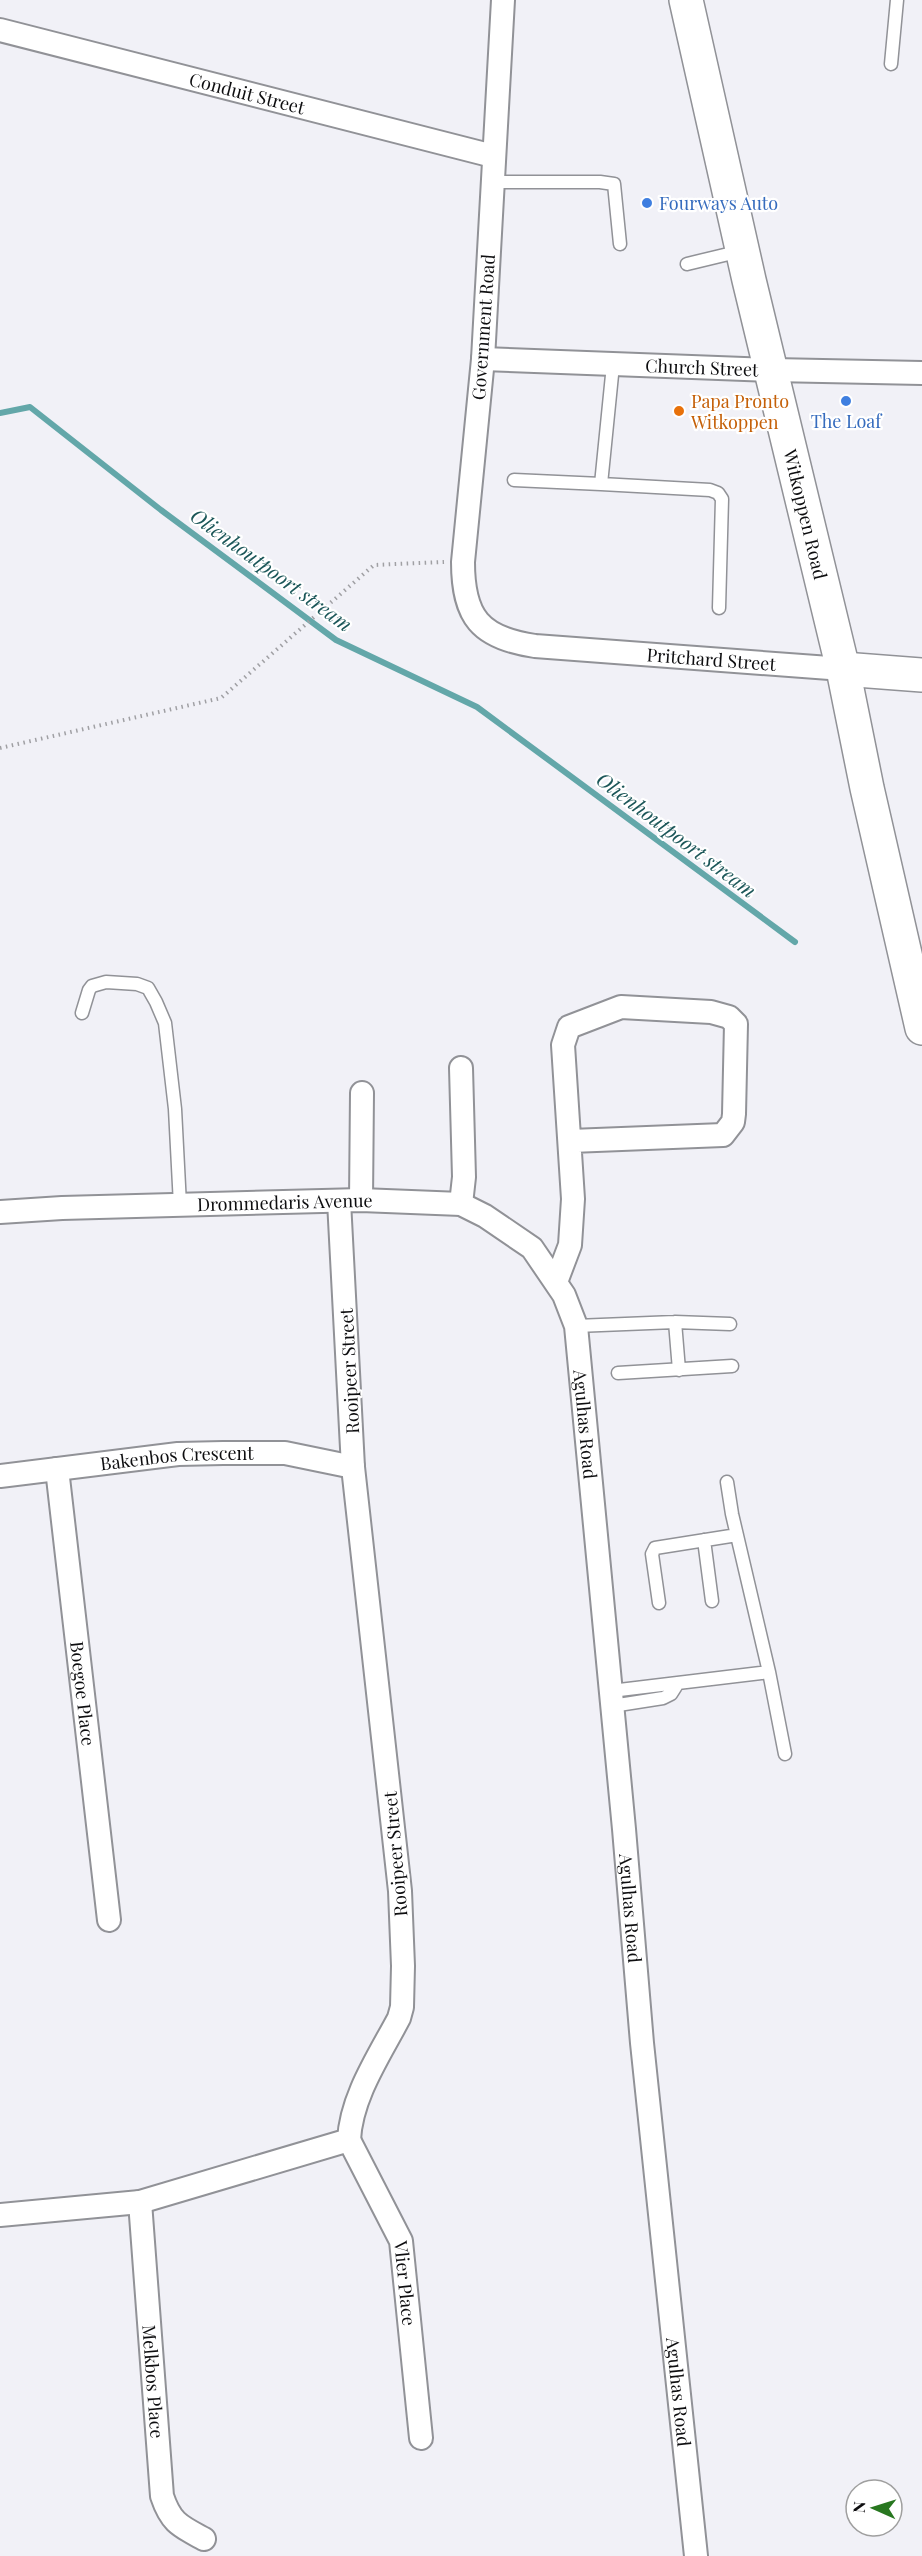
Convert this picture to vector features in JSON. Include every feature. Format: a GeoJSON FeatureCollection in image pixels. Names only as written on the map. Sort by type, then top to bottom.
{"type":"FeatureCollection","features":[{"type":"Feature","properties":{"kind":"main road","name":"Witkoppen Road"},"geometry":{"type":"LineString","coordinates":[[690,5],[742,250],[843,669],[869,799],[922,1028]]}},
{"type":"Feature","properties":{"kind":"main road","name":"Pritchard Street"},"geometry":{"type":"LineString","coordinates":[[843,669],[922,675]]}},
{"type":"Feature","properties":{"kind":"street","name":"Government Road"},"geometry":{"type":"LineString","coordinates":[[501,639],[490,633],[474,618],[464,588],[463,562],[483,359],[503,0]]}},
{"type":"Feature","properties":{"kind":"street","name":"Conduit Street"},"geometry":{"type":"LineString","coordinates":[[0,30],[493,156]]}},
{"type":"Feature","properties":{"kind":"street","name":"Church Street"},"geometry":{"type":"LineString","coordinates":[[483,359],[613,365],[922,373]]}},
{"type":"Feature","properties":{"kind":"street","name":"Pritchard Street"},"geometry":{"type":"LineString","coordinates":[[501,639],[534,646],[843,669]]}},
{"type":"Feature","properties":{"kind":"street"},"geometry":{"type":"LineString","coordinates":[[551,1275],[570,1245],[573,1199],[571,1141],[563,1045],[569,1027],[621,1007],[711,1012],[729,1017],[736,1023],[734,1114],[733,1122],[723,1135],[571,1141]]}},
{"type":"Feature","properties":{"kind":"street"},"geometry":{"type":"LineString","coordinates":[[460,1204],[464,1177],[461,1068]]}},
{"type":"Feature","properties":{"kind":"street","name":"Rooipeer Street"},"geometry":{"type":"LineString","coordinates":[[349,2140],[352,2117],[363,2088],[399,2018],[402,2007],[403,1966],[400,1891],[353,1467],[350,1200],[362,1093]]}},
{"type":"Feature","properties":{"kind":"street","name":"Drommedaris Avenue"},"geometry":{"type":"LineString","coordinates":[[0,1212],[350,1200],[460,1204],[508,1231],[532,1248],[551,1275]]}},
{"type":"Feature","properties":{"kind":"street","name":"Agulhas Road"},"geometry":{"type":"LineString","coordinates":[[551,1275],[564,1295],[576,1326],[642,2043],[696,2556]]}},
{"type":"Feature","properties":{"kind":"street","name":"Bakenbos Crescent"},"geometry":{"type":"LineString","coordinates":[[0,1476],[178,1454],[285,1453],[353,1467]]}},
{"type":"Feature","properties":{"kind":"street","name":"Boegoe Place"},"geometry":{"type":"LineString","coordinates":[[57,1469],[109,1920]]}},
{"type":"Feature","properties":{"kind":"street"},"geometry":{"type":"LineString","coordinates":[[0,2215],[140,2202],[349,2140]]}},
{"type":"Feature","properties":{"kind":"street","name":"Vlier Place"},"geometry":{"type":"LineString","coordinates":[[349,2140],[401,2241],[421,2438]]}},
{"type":"Feature","properties":{"kind":"street","name":"Melkbos Place"},"geometry":{"type":"LineString","coordinates":[[140,2202],[162,2496],[167,2512],[175,2523],[204,2539]]}},
{"type":"Feature","properties":{"kind":"lane"},"geometry":{"type":"LineString","coordinates":[[891,64],[897,0]]}},
{"type":"Feature","properties":{"kind":"lane"},"geometry":{"type":"LineString","coordinates":[[492,182],[614,184],[620,244]]}},
{"type":"Feature","properties":{"kind":"lane"},"geometry":{"type":"LineString","coordinates":[[687,264],[742,250]]}},
{"type":"Feature","properties":{"kind":"lane"},"geometry":{"type":"LineString","coordinates":[[601,484],[613,365]]}},
{"type":"Feature","properties":{"kind":"lane"},"geometry":{"type":"LineString","coordinates":[[514,480],[710,490],[718,493],[722,499],[719,608]]}},
{"type":"Feature","properties":{"kind":"lane"},"geometry":{"type":"LineString","coordinates":[[82,1013],[92,986],[106,982],[136,984],[148,988],[156,1002],[165,1023],[176,1109],[180,1205]]}},
{"type":"Feature","properties":{"kind":"lane"},"geometry":{"type":"LineString","coordinates":[[576,1326],[675,1322],[730,1324]]}},
{"type":"Feature","properties":{"kind":"lane"},"geometry":{"type":"LineString","coordinates":[[675,1322],[679,1370]]}},
{"type":"Feature","properties":{"kind":"lane"},"geometry":{"type":"LineString","coordinates":[[618,1373],[732,1366]]}},
{"type":"Feature","properties":{"kind":"lane"},"geometry":{"type":"LineString","coordinates":[[727,1482],[785,1754]]}},
{"type":"Feature","properties":{"kind":"lane"},"geometry":{"type":"LineString","coordinates":[[659,1603],[652,1551],[661,1545],[737,1535]]}},
{"type":"Feature","properties":{"kind":"lane"},"geometry":{"type":"LineString","coordinates":[[704,1540],[712,1601]]}},
{"type":"Feature","properties":{"kind":"lane"},"geometry":{"type":"LineString","coordinates":[[612,1698],[663,1698],[671,1694],[678,1683],[769,1672]]}},
{"type":"Feature","properties":{"kind":"path"},"geometry":{"type":"LineString","coordinates":[[0,748],[221,698],[374,565],[463,562]]}},
{"type":"Feature","properties":{"kind":"waterway","name":"Olienhoutpoort stream"},"geometry":{"type":"LineString","coordinates":[[0,413],[30,407],[161,510],[336,640],[477,707],[795,942]]}},
{"type":"Feature","properties":{"kind":"place","name":"Fourways Auto"},"geometry":{"type":"Point","coordinates":[647,203]}},
{"type":"Feature","properties":{"kind":"place","name":"The Loaf"},"geometry":{"type":"Point","coordinates":[846,401]}},
{"type":"Feature","properties":{"kind":"place","name":"Papa Pronto Witkoppen"},"geometry":{"type":"Point","coordinates":[679,411]}}]}
